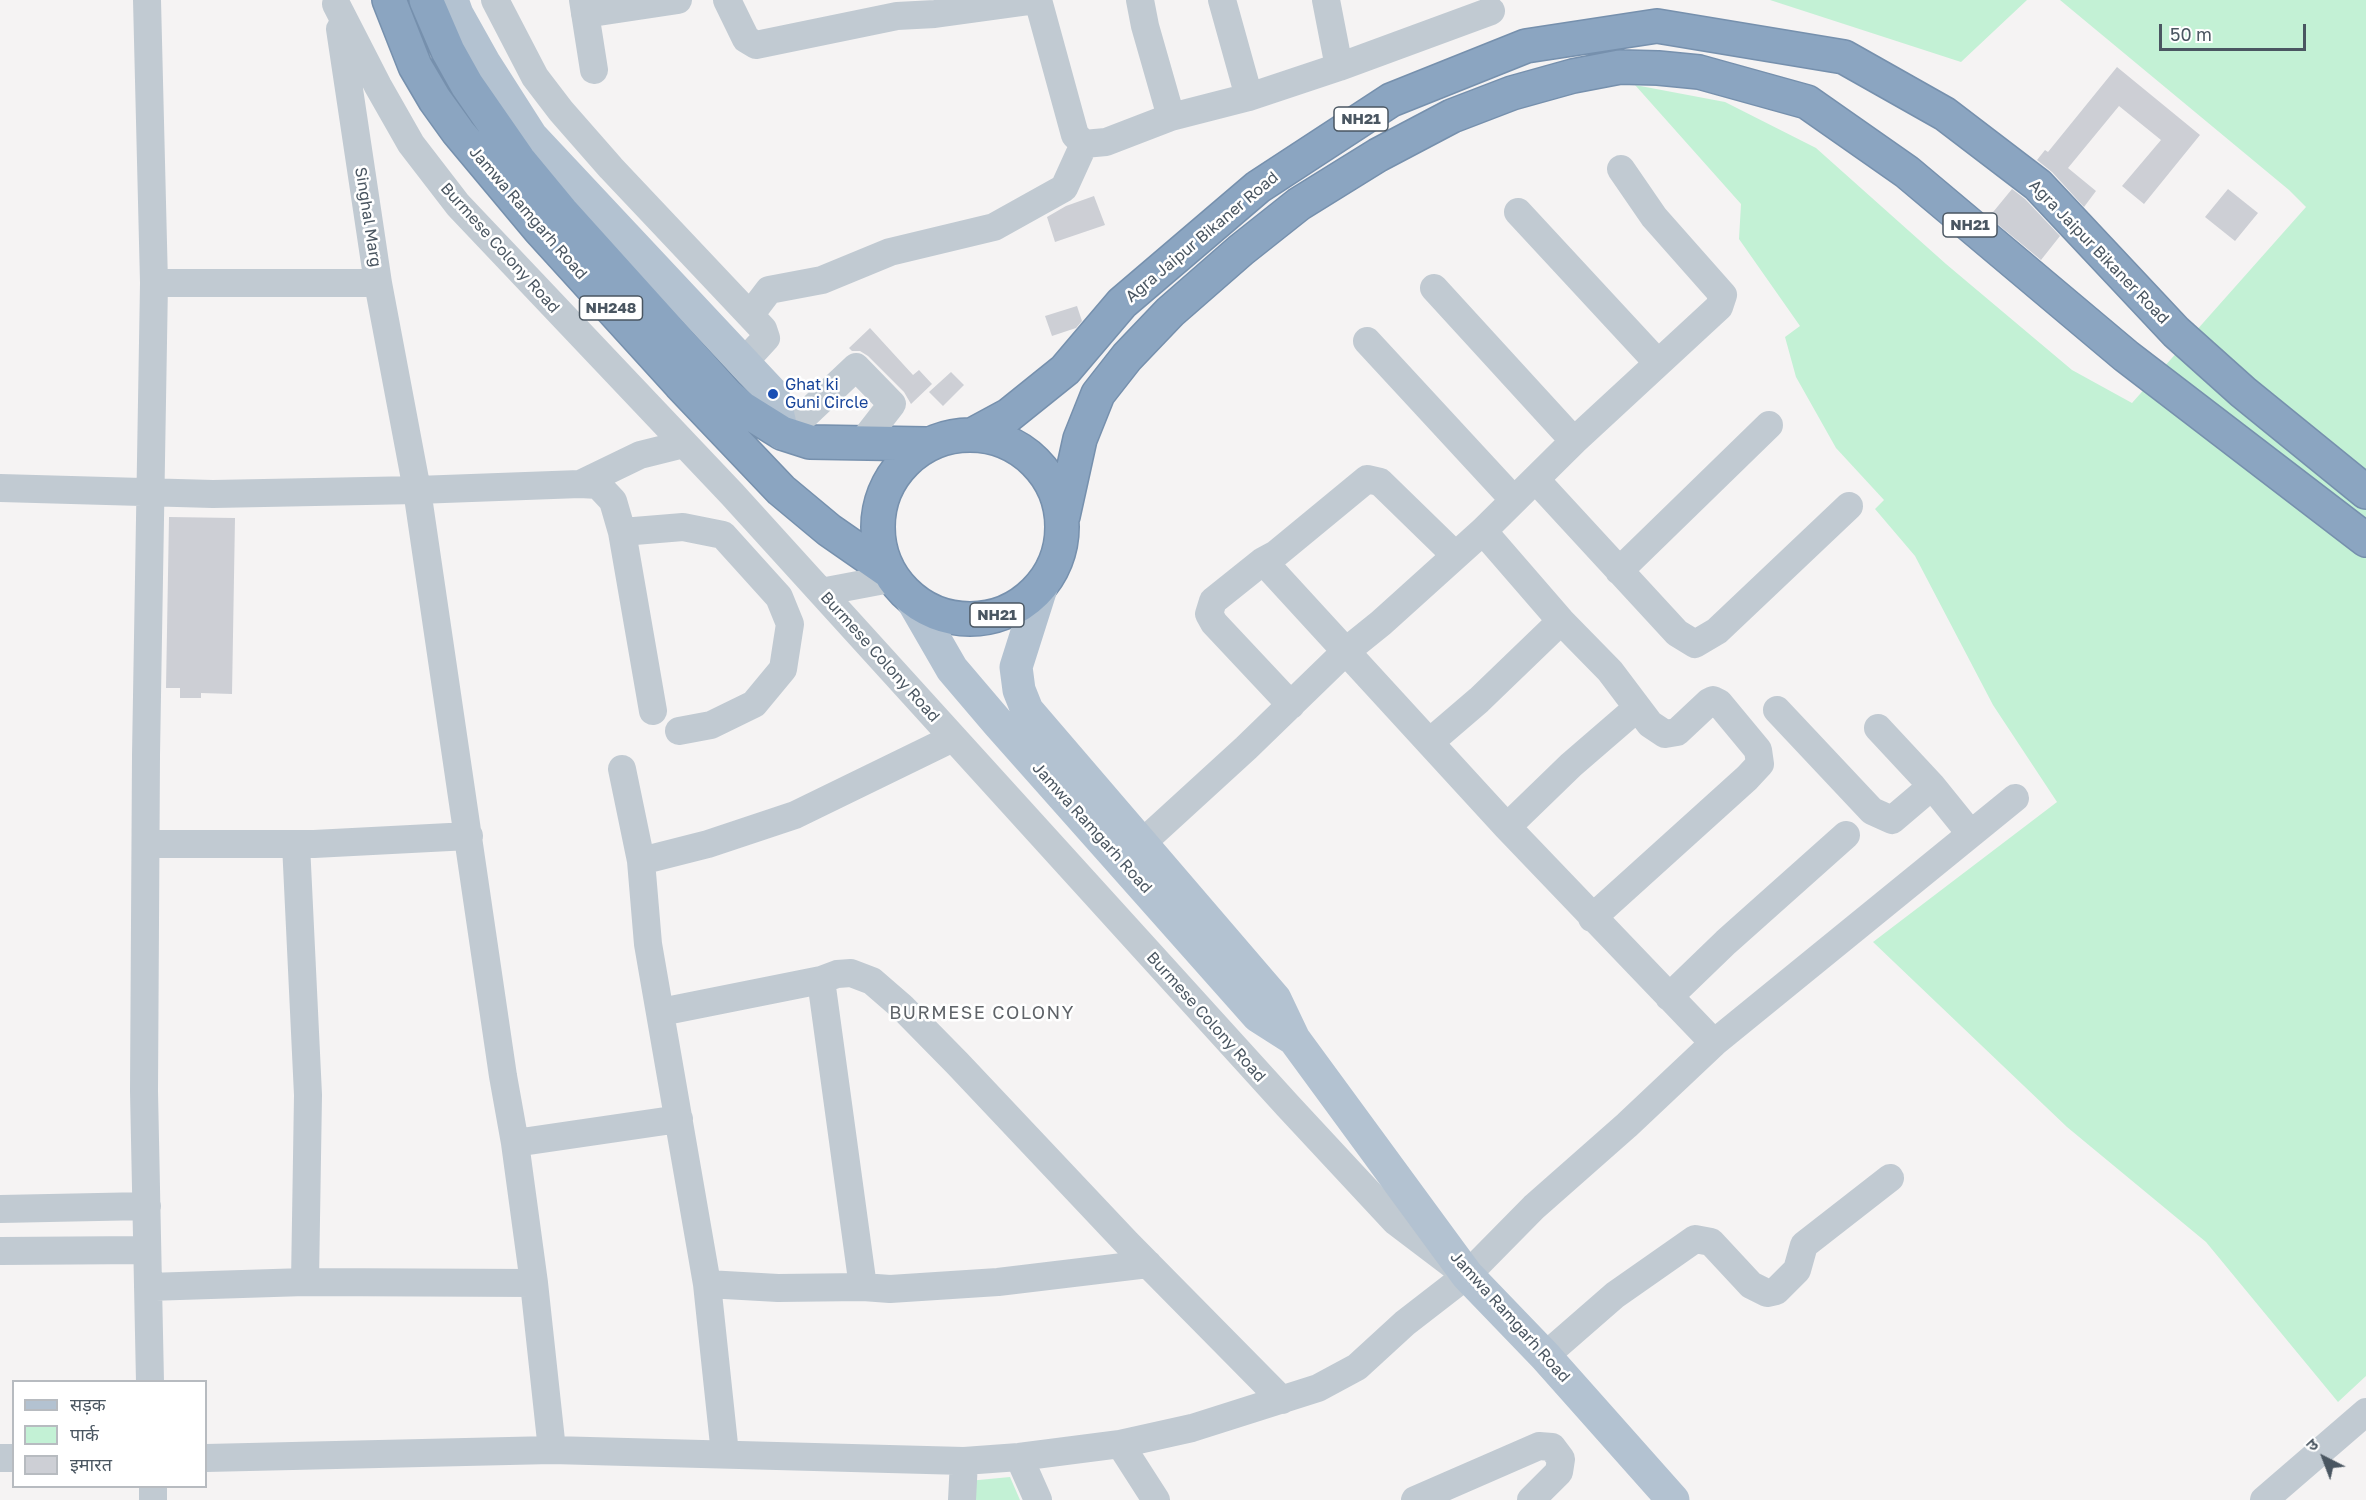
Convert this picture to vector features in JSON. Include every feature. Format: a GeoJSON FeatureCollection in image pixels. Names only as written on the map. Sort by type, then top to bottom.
{"type":"FeatureCollection","features":[{"type":"Feature","properties":{"kind":"highway","name":"Jamwa Ramgarh Road"},"geometry":{"type":"LineString","coordinates":[[389,0],[415,66],[435,100],[458,132],[540,230],[680,384],[781,490],[828,530],[898,582]]}},
{"type":"Feature","properties":{"kind":"highway","name":"NH248"},"geometry":{"type":"LineString","coordinates":[[426,0],[448,51],[467,85],[519,160],[699,366],[742,408],[782,433],[810,442],[926,444]]}},
{"type":"Feature","properties":{"kind":"highway","name":"Agra Jaipur Bikaner Road"},"geometry":{"type":"LineString","coordinates":[[972,435],[1009,415],[1065,370],[1122,303],[1258,187],[1391,100],[1526,46],[1657,26],[1844,57],[1945,114],[2038,185],[2176,332],[2243,392],[2366,492]]}},
{"type":"Feature","properties":{"kind":"highway","name":"NH21"},"geometry":{"type":"LineString","coordinates":[[1063,516],[1052,482],[1029,454],[997,437],[961,434],[926,444],[900,469],[881,500],[878,536],[898,582],[942,618],[981,621],[1012,610],[1042,585],[1060,552],[1063,516],[1080,439],[1098,394],[1127,357],[1170,312],[1241,250],[1291,211],[1378,155],[1452,116],[1512,93],[1574,76],[1620,67],[1639,67],[1699,72],[1807,102],[1907,172],[2126,356],[2366,540]]}},
{"type":"Feature","properties":{"kind":"main road"},"geometry":{"type":"LineString","coordinates":[[452,0],[457,14],[485,64],[531,136],[773,394],[782,433]]}},
{"type":"Feature","properties":{"kind":"main road","name":"Jamwa Ramgarh Road"},"geometry":{"type":"LineString","coordinates":[[898,582],[952,669],[1006,732],[1258,1016],[1294,1039]]}},
{"type":"Feature","properties":{"kind":"main road","name":"Jamwa Ramgarh Road"},"geometry":{"type":"LineString","coordinates":[[1042,585],[1016,667],[1019,690],[1027,710],[1275,999],[1294,1039],[1467,1275],[1545,1356],[1673,1500]]}},
{"type":"Feature","properties":{"kind":"street"},"geometry":{"type":"LineString","coordinates":[[147,0],[154,283],[144,1091],[150,1380]]}},
{"type":"Feature","properties":{"kind":"street"},"geometry":{"type":"LineString","coordinates":[[495,0],[535,77],[561,111],[611,168],[763,329],[766,338],[744,362]]}},
{"type":"Feature","properties":{"kind":"street"},"geometry":{"type":"LineString","coordinates":[[594,70],[584,7],[678,0]]}},
{"type":"Feature","properties":{"kind":"street"},"geometry":{"type":"LineString","coordinates":[[727,0],[746,39],[756,45],[897,16],[935,14],[1038,0],[1076,135],[1084,144]]}},
{"type":"Feature","properties":{"kind":"street"},"geometry":{"type":"LineString","coordinates":[[1140,0],[1145,26],[1172,117]]}},
{"type":"Feature","properties":{"kind":"street"},"geometry":{"type":"LineString","coordinates":[[1222,0],[1249,97]]}},
{"type":"Feature","properties":{"kind":"street"},"geometry":{"type":"LineString","coordinates":[[1326,0],[1339,67]]}},
{"type":"Feature","properties":{"kind":"street","name":"Singhal Marg"},"geometry":{"type":"LineString","coordinates":[[154,283],[378,283],[336,2]]}},
{"type":"Feature","properties":{"kind":"street","name":"Burmese Colony Road"},"geometry":{"type":"LineString","coordinates":[[336,2],[378,86],[411,144],[458,206],[821,592],[1395,1221],[1467,1275]]}},
{"type":"Feature","properties":{"kind":"street"},"geometry":{"type":"LineString","coordinates":[[1084,144],[1106,142],[1172,117],[1249,97],[1339,67],[1491,11]]}},
{"type":"Feature","properties":{"kind":"street"},"geometry":{"type":"LineString","coordinates":[[750,315],[769,290],[822,280],[890,252],[994,227],[1064,188],[1084,144]]}},
{"type":"Feature","properties":{"kind":"street"},"geometry":{"type":"LineString","coordinates":[[1141,844],[1346,652],[1381,624],[1483,531],[1574,441],[1719,307],[1723,295],[1654,217],[1621,169]]}},
{"type":"Feature","properties":{"kind":"street"},"geometry":{"type":"LineString","coordinates":[[1518,212],[1658,363]]}},
{"type":"Feature","properties":{"kind":"street"},"geometry":{"type":"LineString","coordinates":[[378,283],[417,490],[503,1076],[515,1143],[534,1283],[552,1450]]}},
{"type":"Feature","properties":{"kind":"street"},"geometry":{"type":"LineString","coordinates":[[1434,288],[1574,441]]}},
{"type":"Feature","properties":{"kind":"street"},"geometry":{"type":"LineString","coordinates":[[1367,341],[1515,500]]}},
{"type":"Feature","properties":{"kind":"street"},"geometry":{"type":"LineString","coordinates":[[782,433],[802,418],[856,367],[892,404],[861,444]]}},
{"type":"Feature","properties":{"kind":"street"},"geometry":{"type":"LineString","coordinates":[[1619,571],[1769,425]]}},
{"type":"Feature","properties":{"kind":"street"},"geometry":{"type":"LineString","coordinates":[[580,483],[640,455],[684,444]]}},
{"type":"Feature","properties":{"kind":"street"},"geometry":{"type":"LineString","coordinates":[[1291,705],[1214,623],[1209,614],[1213,601],[1263,561],[1276,554],[1351,490],[1368,479],[1380,482],[1455,555]]}},
{"type":"Feature","properties":{"kind":"street"},"geometry":{"type":"LineString","coordinates":[[1536,480],[1677,633],[1695,644],[1717,631],[1849,506]]}},
{"type":"Feature","properties":{"kind":"street"},"geometry":{"type":"LineString","coordinates":[[0,488],[213,494],[417,490],[580,483],[598,485],[613,501],[622,532],[652,711]]}},
{"type":"Feature","properties":{"kind":"street"},"geometry":{"type":"LineString","coordinates":[[622,532],[683,527],[723,535],[779,597],[790,624],[783,669],[754,704],[711,725],[679,731]]}},
{"type":"Feature","properties":{"kind":"street"},"geometry":{"type":"LineString","coordinates":[[1483,531],[1561,621],[1610,671],[1650,724],[1665,734],[1677,732],[1713,700],[1731,716],[1758,750],[1760,764],[1592,918]]}},
{"type":"Feature","properties":{"kind":"street"},"geometry":{"type":"LineString","coordinates":[[1263,561],[1592,918],[1714,1043]]}},
{"type":"Feature","properties":{"kind":"street"},"geometry":{"type":"LineString","coordinates":[[821,592],[898,582]]}},
{"type":"Feature","properties":{"kind":"street"},"geometry":{"type":"LineString","coordinates":[[1430,742],[1479,700],[1561,621]]}},
{"type":"Feature","properties":{"kind":"street"},"geometry":{"type":"LineString","coordinates":[[1507,827],[1571,765],[1637,708]]}},
{"type":"Feature","properties":{"kind":"street"},"geometry":{"type":"LineString","coordinates":[[1777,710],[1872,811],[1892,820],[1932,786]]}},
{"type":"Feature","properties":{"kind":"street"},"geometry":{"type":"LineString","coordinates":[[1878,728],[1932,786],[1970,833]]}},
{"type":"Feature","properties":{"kind":"street"},"geometry":{"type":"LineString","coordinates":[[641,861],[708,844],[795,815],[953,738]]}},
{"type":"Feature","properties":{"kind":"street"},"geometry":{"type":"LineString","coordinates":[[622,769],[641,861],[648,944],[707,1284],[725,1454]]}},
{"type":"Feature","properties":{"kind":"street"},"geometry":{"type":"LineString","coordinates":[[207,1458],[552,1450],[964,1461],[1019,1457],[1120,1444],[1192,1428],[1318,1388],[1357,1367],[1405,1323],[1467,1275],[1534,1208],[1714,1043],[1808,969],[2015,798]]}},
{"type":"Feature","properties":{"kind":"street"},"geometry":{"type":"LineString","coordinates":[[1670,997],[1726,942],[1846,835]]}},
{"type":"Feature","properties":{"kind":"street"},"geometry":{"type":"LineString","coordinates":[[146,844],[296,844],[469,836]]}},
{"type":"Feature","properties":{"kind":"street"},"geometry":{"type":"LineString","coordinates":[[296,844],[308,1095],[305,1282]]}},
{"type":"Feature","properties":{"kind":"street"},"geometry":{"type":"LineString","coordinates":[[661,1012],[820,981],[837,974],[851,974],[872,981],[958,1064],[1148,1264],[1282,1400]]}},
{"type":"Feature","properties":{"kind":"street"},"geometry":{"type":"LineString","coordinates":[[820,981],[863,1287]]}},
{"type":"Feature","properties":{"kind":"street"},"geometry":{"type":"LineString","coordinates":[[515,1143],[679,1119]]}},
{"type":"Feature","properties":{"kind":"street"},"geometry":{"type":"LineString","coordinates":[[1545,1356],[1615,1295],[1695,1239],[1711,1242],[1751,1285],[1767,1293],[1776,1291],[1797,1270],[1804,1245],[1890,1178]]}},
{"type":"Feature","properties":{"kind":"street"},"geometry":{"type":"LineString","coordinates":[[0,1209],[147,1206]]}},
{"type":"Feature","properties":{"kind":"street"},"geometry":{"type":"LineString","coordinates":[[0,1251],[147,1250]]}},
{"type":"Feature","properties":{"kind":"street"},"geometry":{"type":"LineString","coordinates":[[707,1284],[778,1288],[863,1287],[890,1290],[998,1282],[1148,1264]]}},
{"type":"Feature","properties":{"kind":"street"},"geometry":{"type":"LineString","coordinates":[[148,1287],[305,1282],[534,1283]]}},
{"type":"Feature","properties":{"kind":"street"},"geometry":{"type":"LineString","coordinates":[[2264,1500],[2366,1412]]}},
{"type":"Feature","properties":{"kind":"street"},"geometry":{"type":"LineString","coordinates":[[1120,1444],[1156,1500]]}},
{"type":"Feature","properties":{"kind":"street"},"geometry":{"type":"LineString","coordinates":[[1415,1500],[1539,1446],[1552,1447],[1561,1459],[1559,1472],[1531,1500]]}},
{"type":"Feature","properties":{"kind":"street"},"geometry":{"type":"LineString","coordinates":[[1019,1457],[1038,1500]]}},
{"type":"Feature","properties":{"kind":"street"},"geometry":{"type":"LineString","coordinates":[[962,1500],[964,1461]]}},
{"type":"Feature","properties":{"kind":"green space"},"geometry":{"type":"Polygon","coordinates":[[[1770,0],[2027,0],[1961,62],[1770,0]]]}},
{"type":"Feature","properties":{"kind":"green space"},"geometry":{"type":"Polygon","coordinates":[[[2060,0],[2366,0],[2366,1376],[2338,1402],[2206,1242],[2067,1127],[1873,942],[2057,802],[1993,705],[1915,556],[1875,509],[1884,500],[1836,448],[1796,377],[1785,337],[1800,326],[1739,239],[1741,204],[1635,85],[1725,102],[1816,148],[1946,264],[2072,370],[2132,403],[2306,207],[2289,190],[2060,0]]]}},
{"type":"Feature","properties":{"kind":"green space"},"geometry":{"type":"Polygon","coordinates":[[[1010,1477],[1020,1500],[968,1500],[968,1481],[1010,1477]]]}},
{"type":"Feature","properties":{"kind":"building"},"geometry":{"type":"Polygon","coordinates":[[[2117,67],[2200,135],[2144,204],[2122,186],[2161,140],[2119,106],[2068,168],[2096,191],[2084,207],[2052,172],[2037,160],[2045,150],[2048,152],[2117,67]]]}},
{"type":"Feature","properties":{"kind":"building"},"geometry":{"type":"Polygon","coordinates":[[[2012,189],[2025,199],[2060,236],[2041,260],[1989,217],[2012,189]]]}},
{"type":"Feature","properties":{"kind":"building"},"geometry":{"type":"Polygon","coordinates":[[[2228,189],[2258,213],[2235,241],[2205,217],[2228,189]]]}},
{"type":"Feature","properties":{"kind":"building"},"geometry":{"type":"Polygon","coordinates":[[[1094,196],[1105,225],[1055,242],[1047,217],[1066,206],[1094,196]]]}},
{"type":"Feature","properties":{"kind":"building"},"geometry":{"type":"Polygon","coordinates":[[[1077,306],[1082,321],[1076,328],[1052,336],[1045,316],[1077,306]]]}},
{"type":"Feature","properties":{"kind":"building"},"geometry":{"type":"Polygon","coordinates":[[[870,328],[913,375],[919,370],[932,384],[911,404],[904,392],[868,356],[849,348],[870,328]]]}},
{"type":"Feature","properties":{"kind":"building"},"geometry":{"type":"Polygon","coordinates":[[[951,372],[964,385],[943,406],[929,392],[951,372]]]}},
{"type":"Feature","properties":{"kind":"building"},"geometry":{"type":"Polygon","coordinates":[[[169,517],[235,518],[232,694],[201,693],[201,698],[180,698],[180,688],[166,688],[169,517]]]}},
{"type":"Feature","properties":{"kind":"place","name":"Ghat ki Guni Circle"},"geometry":{"type":"Point","coordinates":[773,394]}},
{"type":"Feature","properties":{"kind":"district","name":"BURMESE COLONY"},"geometry":{"type":"Point","coordinates":[982,1013]}}]}
